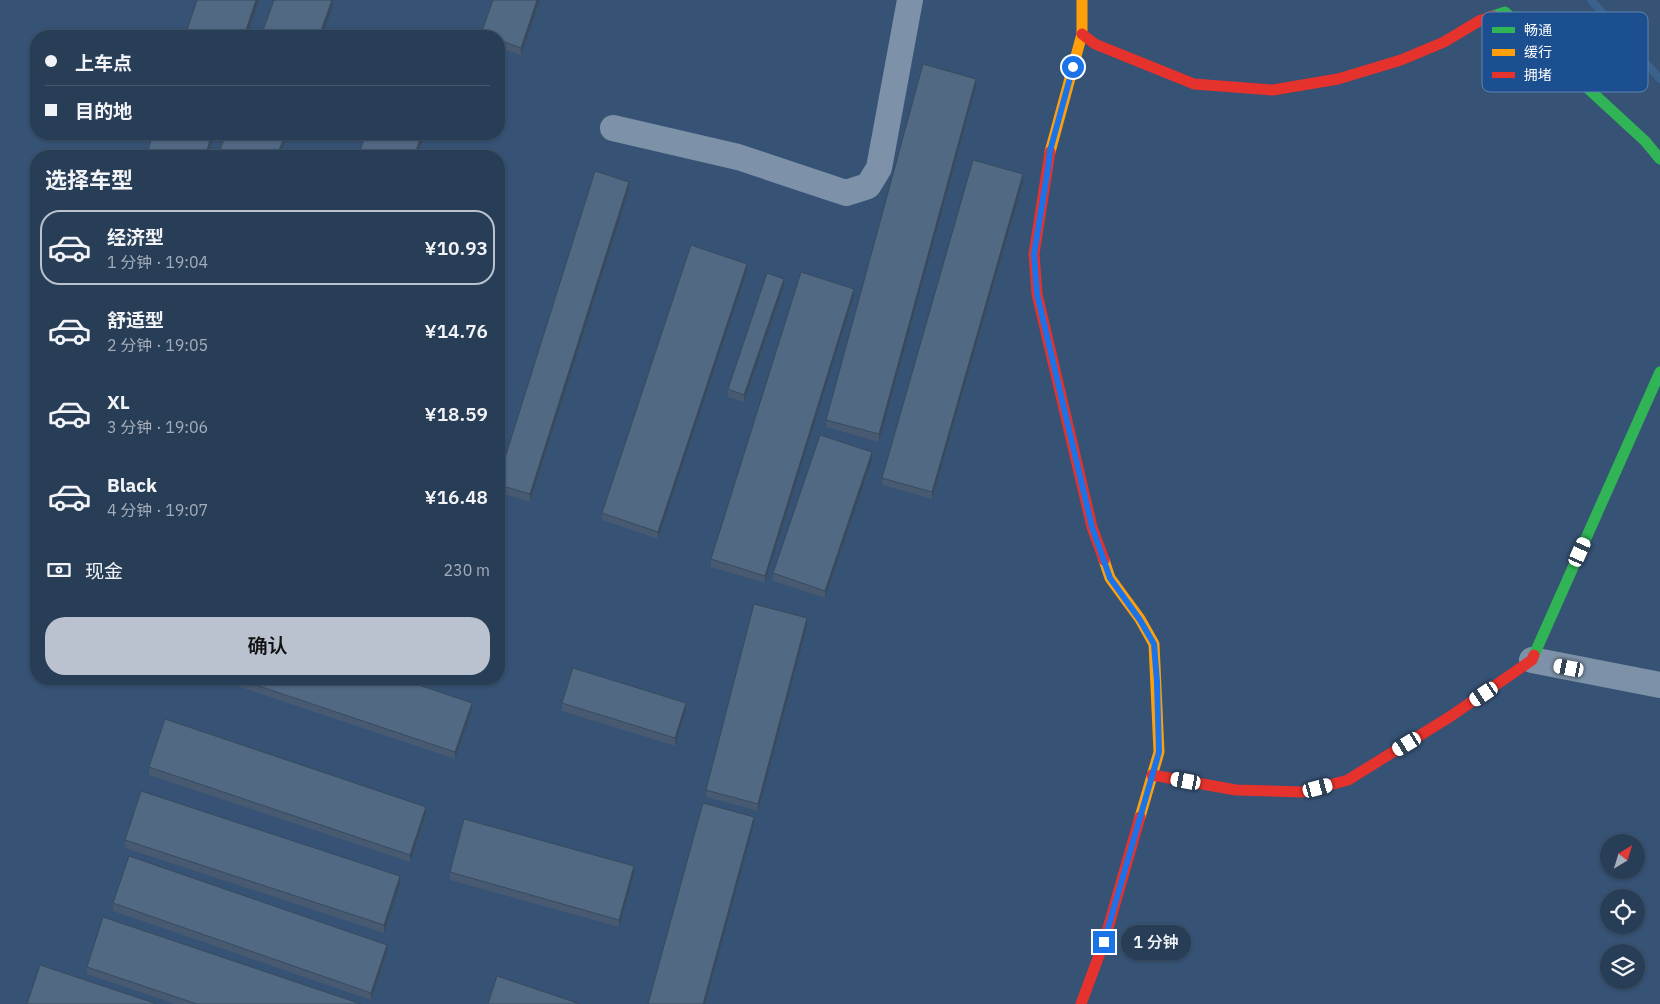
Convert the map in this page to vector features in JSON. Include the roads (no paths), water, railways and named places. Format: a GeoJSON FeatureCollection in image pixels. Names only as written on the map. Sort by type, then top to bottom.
{"type":"FeatureCollection","features":[{"type":"Feature","properties":{"kind":"street"},"geometry":{"type":"LineString","coordinates":[[613,128],[738,158],[846,193],[868,186],[879,168],[910,0]]}},
{"type":"Feature","properties":{"kind":"street"},"geometry":{"type":"LineString","coordinates":[[1081,1004],[1104,942],[1159,752],[1154,644],[1140,620],[1110,578],[1095,536],[1037,294],[1034,254],[1050,151],[1082,34],[1082,0]]}},
{"type":"Feature","properties":{"kind":"street"},"geometry":{"type":"LineString","coordinates":[[1082,34],[1096,44],[1194,84],[1273,90],[1338,79],[1401,60],[1444,42],[1482,20]]}},
{"type":"Feature","properties":{"kind":"street"},"geometry":{"type":"LineString","coordinates":[[1592,92],[1645,141],[1660,159]]}},
{"type":"Feature","properties":{"kind":"street"},"geometry":{"type":"LineString","coordinates":[[1152,775],[1236,790],[1303,792],[1348,780],[1451,716],[1532,660],[1660,372]]}},
{"type":"Feature","properties":{"kind":"street"},"geometry":{"type":"LineString","coordinates":[[1532,660],[1660,685]]}},
{"type":"Feature","properties":{"kind":"waterway"},"geometry":{"type":"LineString","coordinates":[[1591,0],[1601,12]]}},
{"type":"Feature","properties":{"kind":"waterway"},"geometry":{"type":"LineString","coordinates":[[1648,65],[1660,79]]}}]}
